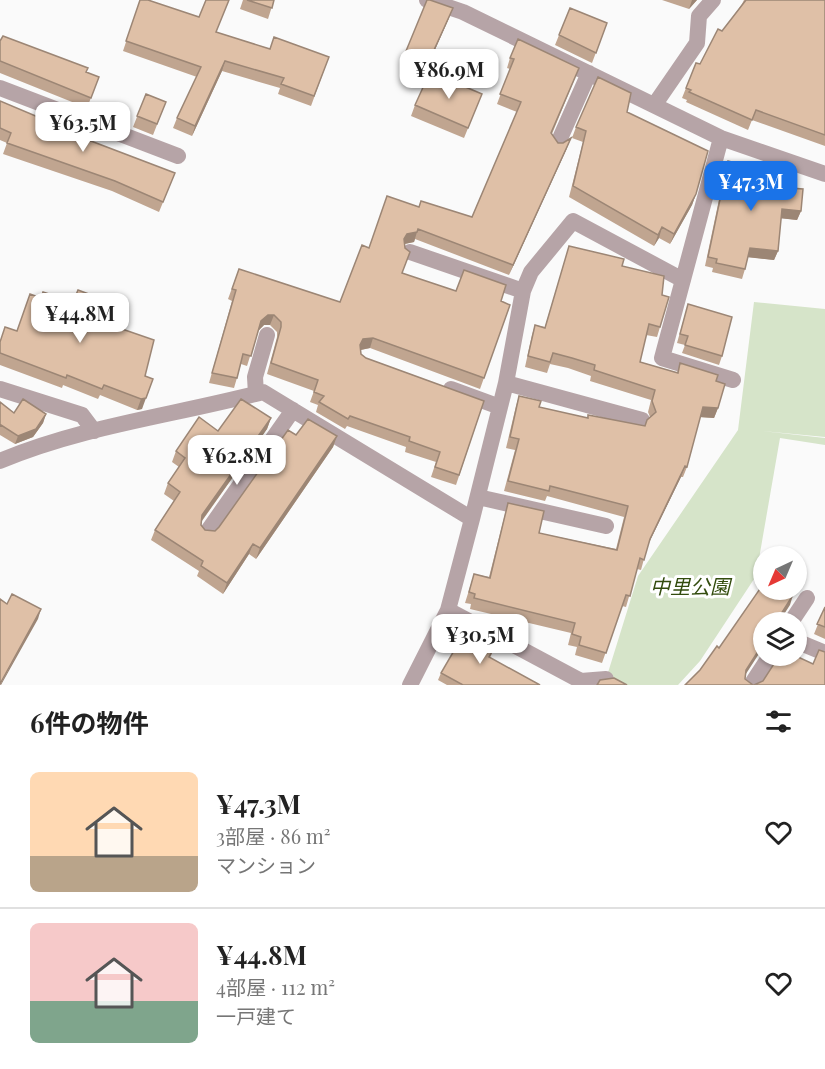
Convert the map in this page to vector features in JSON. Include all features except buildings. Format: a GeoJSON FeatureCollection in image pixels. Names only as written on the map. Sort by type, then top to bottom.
{"type":"FeatureCollection","features":[{"type":"Feature","properties":{"kind":"street"},"geometry":{"type":"LineString","coordinates":[[427,0],[462,12],[721,138],[825,174]]}},
{"type":"Feature","properties":{"kind":"street"},"geometry":{"type":"LineString","coordinates":[[655,104],[697,44],[699,16],[713,0]]}},
{"type":"Feature","properties":{"kind":"street"},"geometry":{"type":"LineString","coordinates":[[558,143],[589,73]]}},
{"type":"Feature","properties":{"kind":"street"},"geometry":{"type":"LineString","coordinates":[[0,88],[178,156]]}},
{"type":"Feature","properties":{"kind":"street"},"geometry":{"type":"LineString","coordinates":[[721,138],[662,358],[733,380]]}},
{"type":"Feature","properties":{"kind":"street"},"geometry":{"type":"LineString","coordinates":[[410,685],[448,610],[506,383],[523,291],[531,272],[573,221],[682,280]]}},
{"type":"Feature","properties":{"kind":"street"},"geometry":{"type":"LineString","coordinates":[[410,252],[523,291]]}},
{"type":"Feature","properties":{"kind":"street"},"geometry":{"type":"LineString","coordinates":[[256,394],[255,377],[267,335]]}},
{"type":"Feature","properties":{"kind":"street"},"geometry":{"type":"LineString","coordinates":[[433,382],[500,407]]}},
{"type":"Feature","properties":{"kind":"street"},"geometry":{"type":"LineString","coordinates":[[506,383],[642,420]]}},
{"type":"Feature","properties":{"kind":"street"},"geometry":{"type":"LineString","coordinates":[[0,389],[82,415],[94,431]]}},
{"type":"Feature","properties":{"kind":"street"},"geometry":{"type":"LineString","coordinates":[[0,461],[29,449],[94,431],[263,392],[472,519]]}},
{"type":"Feature","properties":{"kind":"street"},"geometry":{"type":"LineString","coordinates":[[207,532],[293,410]]}},
{"type":"Feature","properties":{"kind":"street"},"geometry":{"type":"LineString","coordinates":[[478,497],[606,526]]}},
{"type":"Feature","properties":{"kind":"street"},"geometry":{"type":"LineString","coordinates":[[448,610],[581,681],[606,679]]}},
{"type":"Feature","properties":{"kind":"street"},"geometry":{"type":"LineString","coordinates":[[807,646],[825,653]]}},
{"type":"Feature","properties":{"kind":"street"},"geometry":{"type":"LineString","coordinates":[[751,685],[763,666]]}},
{"type":"Feature","properties":{"kind":"green space","name":"中里公園"},"geometry":{"type":"Polygon","coordinates":[[[754,302],[825,309],[825,437],[752,430],[825,438],[825,445],[780,438],[761,546],[753,546],[753,581],[700,661],[678,685],[618,685],[606,679],[638,576],[738,430],[754,302]]]}}]}
